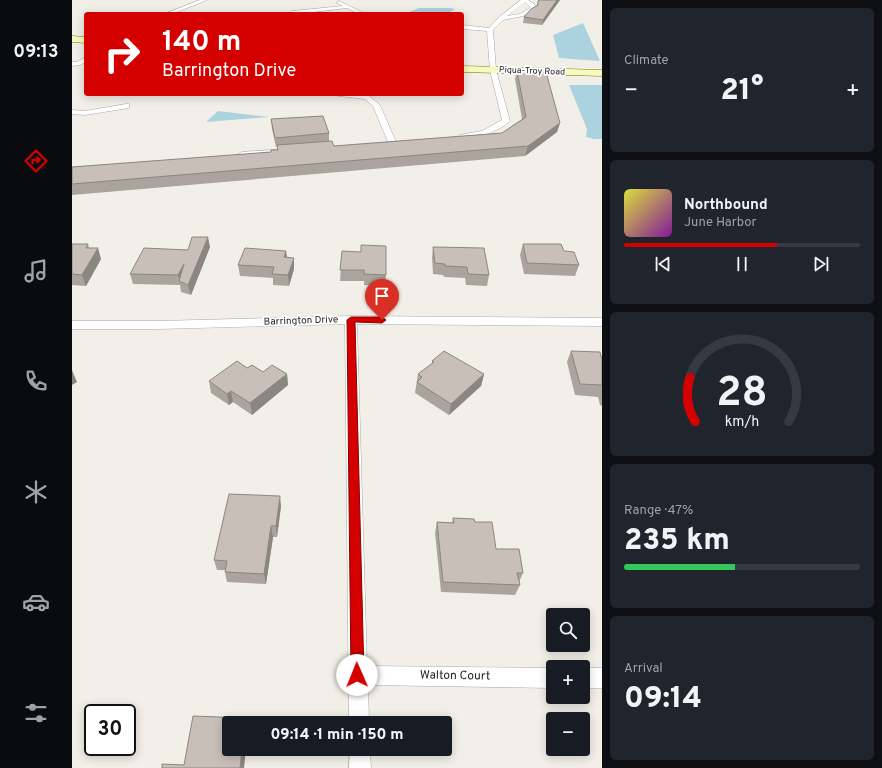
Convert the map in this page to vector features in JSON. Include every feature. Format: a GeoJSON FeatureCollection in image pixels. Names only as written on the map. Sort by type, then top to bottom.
{"type":"FeatureCollection","features":[{"type":"Feature","properties":{"kind":"street"},"geometry":{"type":"LineString","coordinates":[[172,12],[205,0]]}},
{"type":"Feature","properties":{"kind":"street"},"geometry":{"type":"LineString","coordinates":[[336,0],[346,7],[358,12]]}},
{"type":"Feature","properties":{"kind":"street"},"geometry":{"type":"LineString","coordinates":[[455,137],[483,134],[498,128],[506,121],[493,70],[490,30],[501,18],[524,0],[533,6],[533,9],[528,13],[501,18]]}},
{"type":"Feature","properties":{"kind":"street"},"geometry":{"type":"LineString","coordinates":[[301,12],[346,7]]}},
{"type":"Feature","properties":{"kind":"street"},"geometry":{"type":"LineString","coordinates":[[464,27],[490,30]]}},
{"type":"Feature","properties":{"kind":"street"},"geometry":{"type":"LineString","coordinates":[[72,38],[84,40]]}},
{"type":"Feature","properties":{"kind":"street","name":"Piqua-Troy Road"},"geometry":{"type":"LineString","coordinates":[[464,69],[602,73]]}},
{"type":"Feature","properties":{"kind":"street"},"geometry":{"type":"LineString","coordinates":[[358,96],[367,97],[376,105],[392,142]]}},
{"type":"Feature","properties":{"kind":"street"},"geometry":{"type":"LineString","coordinates":[[72,112],[85,114],[126,106]]}},
{"type":"Feature","properties":{"kind":"street"},"geometry":{"type":"LineString","coordinates":[[236,155],[298,150]]}},
{"type":"Feature","properties":{"kind":"street"},"geometry":{"type":"LineString","coordinates":[[351,320],[359,716]]}},
{"type":"Feature","properties":{"kind":"street","name":"Barrington Drive"},"geometry":{"type":"LineString","coordinates":[[72,325],[158,325],[351,320],[602,322]]}},
{"type":"Feature","properties":{"kind":"street","name":"Walton Court"},"geometry":{"type":"LineString","coordinates":[[357,675],[546,678]]}},
{"type":"Feature","properties":{"kind":"street"},"geometry":{"type":"LineString","coordinates":[[590,678],[602,678]]}},
{"type":"Feature","properties":{"kind":"street"},"geometry":{"type":"LineString","coordinates":[[360,756],[360,768]]}},
{"type":"Feature","properties":{"kind":"water"},"geometry":{"type":"Polygon","coordinates":[[[419,8],[455,9],[451,12],[409,12],[419,8]]]}},
{"type":"Feature","properties":{"kind":"water"},"geometry":{"type":"Polygon","coordinates":[[[583,23],[600,61],[559,58],[553,35],[583,23]]]}},
{"type":"Feature","properties":{"kind":"water"},"geometry":{"type":"Polygon","coordinates":[[[569,85],[602,85],[602,139],[586,137],[587,129],[569,85]]]}},
{"type":"Feature","properties":{"kind":"water"},"geometry":{"type":"Polygon","coordinates":[[[218,111],[269,117],[206,122],[218,111]]]}},
{"type":"Feature","properties":{"kind":"building"},"geometry":{"type":"Polygon","coordinates":[[[539,0],[557,0],[543,20],[524,17],[531,9],[538,5],[539,0]]]}},
{"type":"Feature","properties":{"kind":"building"},"geometry":{"type":"Polygon","coordinates":[[[517,71],[546,72],[560,123],[528,146],[72,184],[72,167],[271,152],[271,150],[278,150],[277,145],[332,141],[334,146],[502,133],[526,117],[517,71]]]}},
{"type":"Feature","properties":{"kind":"building"},"geometry":{"type":"Polygon","coordinates":[[[323,116],[329,133],[275,138],[271,119],[323,116]]]}},
{"type":"Feature","properties":{"kind":"building"},"geometry":{"type":"Polygon","coordinates":[[[192,237],[208,237],[188,285],[179,281],[184,264],[178,275],[130,274],[144,248],[188,250],[192,237]]]}},
{"type":"Feature","properties":{"kind":"building"},"geometry":{"type":"Polygon","coordinates":[[[72,244],[88,244],[86,248],[98,248],[82,275],[72,274],[72,244]]]}},
{"type":"Feature","properties":{"kind":"building"},"geometry":{"type":"Polygon","coordinates":[[[523,244],[561,244],[564,251],[574,252],[579,265],[527,263],[523,244]]]}},
{"type":"Feature","properties":{"kind":"building"},"geometry":{"type":"Polygon","coordinates":[[[361,245],[386,246],[386,275],[364,274],[364,270],[340,270],[342,251],[361,252],[361,245]]]}},
{"type":"Feature","properties":{"kind":"building"},"geometry":{"type":"Polygon","coordinates":[[[433,247],[484,248],[489,275],[468,274],[467,267],[445,266],[445,264],[435,263],[433,247]]]}},
{"type":"Feature","properties":{"kind":"building"},"geometry":{"type":"Polygon","coordinates":[[[245,248],[286,251],[284,257],[294,258],[288,275],[272,274],[274,267],[238,265],[245,248]]]}},
{"type":"Feature","properties":{"kind":"building"},"geometry":{"type":"Polygon","coordinates":[[[444,351],[484,374],[451,404],[417,382],[422,377],[418,374],[434,362],[432,361],[444,351]]]}},
{"type":"Feature","properties":{"kind":"building"},"geometry":{"type":"Polygon","coordinates":[[[571,351],[600,352],[602,357],[602,385],[580,384],[571,351]]]}},
{"type":"Feature","properties":{"kind":"building"},"geometry":{"type":"Polygon","coordinates":[[[237,361],[247,368],[252,365],[263,372],[272,365],[287,374],[250,403],[231,391],[227,394],[209,381],[237,361]]]}},
{"type":"Feature","properties":{"kind":"building"},"geometry":{"type":"Polygon","coordinates":[[[229,494],[280,496],[276,526],[271,526],[264,574],[225,572],[227,561],[214,560],[229,494]]]}},
{"type":"Feature","properties":{"kind":"building"},"geometry":{"type":"Polygon","coordinates":[[[453,518],[474,519],[475,522],[492,522],[496,549],[519,549],[523,573],[517,573],[520,585],[443,582],[437,522],[454,523],[453,518]]]}},
{"type":"Feature","properties":{"kind":"building"},"geometry":{"type":"Polygon","coordinates":[[[193,716],[222,717],[222,756],[241,756],[240,768],[162,768],[162,764],[184,765],[193,716]]]}},
{"type":"Feature","properties":{"kind":"route"},"geometry":{"type":"LineString","coordinates":[[357,675],[351,320],[382,320]]}}]}
